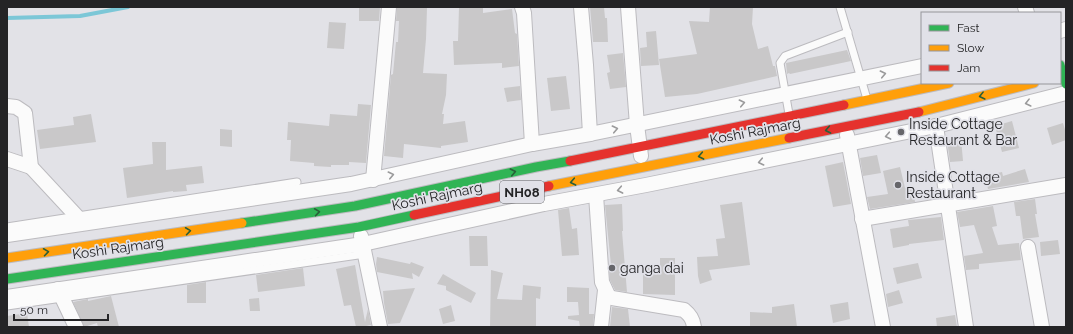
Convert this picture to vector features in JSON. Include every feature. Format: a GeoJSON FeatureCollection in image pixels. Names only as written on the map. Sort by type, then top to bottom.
{"type":"FeatureCollection","features":[{"type":"Feature","properties":{"kind":"main road","name":"Koshi Rajmarg"},"geometry":{"type":"LineString","coordinates":[[7,278],[359,227],[642,168],[791,127],[868,101],[944,84]]}},
{"type":"Feature","properties":{"kind":"main road","name":"Koshi Rajmarg"},"geometry":{"type":"LineString","coordinates":[[7,258],[355,206],[536,167],[640,147],[791,127],[844,127],[932,109],[1030,84]]}},
{"type":"Feature","properties":{"kind":"street"},"geometry":{"type":"LineString","coordinates":[[373,180],[389,7]]}},
{"type":"Feature","properties":{"kind":"street"},"geometry":{"type":"LineString","coordinates":[[522,7],[524,13],[532,144]]}},
{"type":"Feature","properties":{"kind":"street"},"geometry":{"type":"LineString","coordinates":[[581,7],[590,134]]}},
{"type":"Feature","properties":{"kind":"street"},"geometry":{"type":"LineString","coordinates":[[628,7],[637,125],[642,168],[646,185]]}},
{"type":"Feature","properties":{"kind":"street"},"geometry":{"type":"LineString","coordinates":[[7,235],[79,220],[373,180],[532,144],[637,125],[921,66]]}},
{"type":"Feature","properties":{"kind":"street"},"geometry":{"type":"LineString","coordinates":[[7,297],[60,293],[364,249],[544,204],[596,195],[936,126],[1066,93]]}},
{"type":"Feature","properties":{"kind":"street"},"geometry":{"type":"LineString","coordinates":[[7,106],[16,107],[25,113],[31,167]]}},
{"type":"Feature","properties":{"kind":"street"},"geometry":{"type":"LineString","coordinates":[[936,126],[966,327]]}},
{"type":"Feature","properties":{"kind":"street"},"geometry":{"type":"LineString","coordinates":[[844,127],[849,144],[883,327],[877,327]]}},
{"type":"Feature","properties":{"kind":"street"},"geometry":{"type":"LineString","coordinates":[[7,159],[31,167],[79,220]]}},
{"type":"Feature","properties":{"kind":"street"},"geometry":{"type":"LineString","coordinates":[[351,184],[380,327]]}},
{"type":"Feature","properties":{"kind":"street"},"geometry":{"type":"LineString","coordinates":[[862,219],[1066,185]]}},
{"type":"Feature","properties":{"kind":"street"},"geometry":{"type":"LineString","coordinates":[[596,195],[602,282],[605,290],[612,298],[684,310],[692,318],[694,327]]}},
{"type":"Feature","properties":{"kind":"street"},"geometry":{"type":"LineString","coordinates":[[1028,247],[1042,327]]}},
{"type":"Feature","properties":{"kind":"street"},"geometry":{"type":"LineString","coordinates":[[601,327],[605,290]]}},
{"type":"Feature","properties":{"kind":"street"},"geometry":{"type":"LineString","coordinates":[[60,293],[76,327]]}},
{"type":"Feature","properties":{"kind":"lane"},"geometry":{"type":"LineString","coordinates":[[840,7],[868,101]]}},
{"type":"Feature","properties":{"kind":"lane"},"geometry":{"type":"LineString","coordinates":[[791,127],[780,63],[782,59],[785,56],[848,32]]}},
{"type":"Feature","properties":{"kind":"lane"},"geometry":{"type":"LineString","coordinates":[[7,227],[79,220],[296,182]]}},
{"type":"Feature","properties":{"kind":"lane"},"geometry":{"type":"LineString","coordinates":[[7,306],[60,293]]}},
{"type":"Feature","properties":{"kind":"building"},"geometry":{"type":"Polygon","coordinates":[[[359,7],[380,7],[379,21],[359,21],[359,7]]]}},
{"type":"Feature","properties":{"kind":"building"},"geometry":{"type":"Polygon","coordinates":[[[459,7],[483,7],[483,13],[512,9],[515,33],[517,34],[519,66],[502,68],[502,63],[454,65],[453,41],[458,41],[459,7]]]}},
{"type":"Feature","properties":{"kind":"building"},"geometry":{"type":"Polygon","coordinates":[[[590,7],[604,7],[605,18],[607,18],[608,42],[593,42],[590,7]]]}},
{"type":"Feature","properties":{"kind":"building"},"geometry":{"type":"Polygon","coordinates":[[[710,7],[753,7],[752,24],[758,49],[768,46],[777,76],[697,94],[665,97],[659,59],[697,54],[689,21],[709,22],[710,7]]]}},
{"type":"Feature","properties":{"kind":"building"},"geometry":{"type":"Polygon","coordinates":[[[397,8],[427,8],[423,73],[447,74],[446,95],[442,114],[444,114],[443,124],[465,121],[468,142],[441,146],[441,148],[404,144],[403,158],[384,156],[391,75],[393,74],[396,42],[398,42],[399,21],[396,21],[397,8]]]}},
{"type":"Feature","properties":{"kind":"building"},"geometry":{"type":"Polygon","coordinates":[[[329,22],[346,23],[344,49],[327,48],[329,22]]]}},
{"type":"Feature","properties":{"kind":"building"},"geometry":{"type":"Polygon","coordinates":[[[656,31],[659,65],[641,66],[640,48],[647,47],[646,32],[656,31]]]}},
{"type":"Feature","properties":{"kind":"building"},"geometry":{"type":"Polygon","coordinates":[[[847,50],[851,61],[787,74],[786,63],[847,50]]]}},
{"type":"Feature","properties":{"kind":"building"},"geometry":{"type":"Polygon","coordinates":[[[623,53],[626,87],[610,89],[607,73],[610,72],[607,55],[623,53]]]}},
{"type":"Feature","properties":{"kind":"building"},"geometry":{"type":"Polygon","coordinates":[[[566,76],[570,109],[551,111],[547,78],[566,76]]]}},
{"type":"Feature","properties":{"kind":"building"},"geometry":{"type":"Polygon","coordinates":[[[520,86],[521,100],[507,102],[504,88],[520,86]]]}},
{"type":"Feature","properties":{"kind":"building"},"geometry":{"type":"Polygon","coordinates":[[[358,104],[371,105],[366,163],[349,162],[349,165],[331,165],[331,167],[314,166],[314,163],[290,161],[291,140],[287,140],[288,122],[329,126],[330,114],[357,116],[358,104]]]}},
{"type":"Feature","properties":{"kind":"building"},"geometry":{"type":"Polygon","coordinates":[[[91,114],[96,142],[40,149],[37,130],[74,125],[73,117],[91,114]]]}},
{"type":"Feature","properties":{"kind":"building"},"geometry":{"type":"Polygon","coordinates":[[[1012,121],[1019,148],[1002,152],[995,126],[1012,121]]]}},
{"type":"Feature","properties":{"kind":"building"},"geometry":{"type":"Polygon","coordinates":[[[1063,123],[1066,133],[1066,140],[1052,145],[1047,128],[1063,123]]]}},
{"type":"Feature","properties":{"kind":"building"},"geometry":{"type":"Polygon","coordinates":[[[220,129],[232,130],[232,147],[220,146],[220,129]]]}},
{"type":"Feature","properties":{"kind":"building"},"geometry":{"type":"Polygon","coordinates":[[[961,138],[963,161],[950,162],[947,140],[961,138]]]}},
{"type":"Feature","properties":{"kind":"building"},"geometry":{"type":"Polygon","coordinates":[[[152,142],[166,142],[166,170],[202,166],[204,183],[186,185],[187,191],[173,191],[127,198],[123,168],[153,164],[152,142]]]}},
{"type":"Feature","properties":{"kind":"building"},"geometry":{"type":"Polygon","coordinates":[[[877,155],[881,173],[863,176],[860,158],[877,155]]]}},
{"type":"Feature","properties":{"kind":"building"},"geometry":{"type":"Polygon","coordinates":[[[843,162],[851,204],[833,207],[825,166],[843,162]]]}},
{"type":"Feature","properties":{"kind":"building"},"geometry":{"type":"Polygon","coordinates":[[[900,167],[905,188],[913,187],[915,202],[870,209],[867,197],[888,194],[883,171],[900,167]]]}},
{"type":"Feature","properties":{"kind":"building"},"geometry":{"type":"Polygon","coordinates":[[[1025,169],[1029,182],[988,189],[985,176],[1002,172],[1003,176],[1025,169]]]}},
{"type":"Feature","properties":{"kind":"building"},"geometry":{"type":"Polygon","coordinates":[[[1035,199],[1037,214],[1035,214],[1039,237],[1023,239],[1020,216],[1016,216],[1014,202],[1035,199]]]}},
{"type":"Feature","properties":{"kind":"building"},"geometry":{"type":"Polygon","coordinates":[[[742,202],[750,265],[709,270],[712,280],[700,284],[697,257],[718,256],[716,239],[725,238],[720,205],[742,202]]]}},
{"type":"Feature","properties":{"kind":"building"},"geometry":{"type":"Polygon","coordinates":[[[622,204],[622,231],[627,292],[615,290],[610,280],[609,265],[611,265],[605,205],[622,204]]]}},
{"type":"Feature","properties":{"kind":"building"},"geometry":{"type":"Polygon","coordinates":[[[993,206],[997,226],[992,227],[998,245],[1019,243],[1021,260],[979,264],[979,269],[966,270],[964,256],[983,253],[974,225],[960,227],[957,212],[993,206]]]}},
{"type":"Feature","properties":{"kind":"building"},"geometry":{"type":"Polygon","coordinates":[[[569,208],[572,229],[577,228],[579,255],[562,256],[558,210],[569,208]]]}},
{"type":"Feature","properties":{"kind":"building"},"geometry":{"type":"Polygon","coordinates":[[[941,217],[944,240],[909,244],[893,248],[890,229],[909,226],[908,220],[941,217]]]}},
{"type":"Feature","properties":{"kind":"building"},"geometry":{"type":"Polygon","coordinates":[[[469,236],[487,236],[488,266],[470,266],[469,236]]]}},
{"type":"Feature","properties":{"kind":"building"},"geometry":{"type":"Polygon","coordinates":[[[1058,240],[1060,254],[1041,256],[1040,242],[1058,240]]]}},
{"type":"Feature","properties":{"kind":"building"},"geometry":{"type":"Polygon","coordinates":[[[377,257],[410,264],[411,262],[424,267],[419,277],[412,273],[413,279],[377,272],[377,257]]]}},
{"type":"Feature","properties":{"kind":"building"},"geometry":{"type":"Polygon","coordinates":[[[660,258],[675,258],[675,295],[643,294],[643,267],[660,267],[660,258]]]}},
{"type":"Feature","properties":{"kind":"building"},"geometry":{"type":"Polygon","coordinates":[[[918,263],[922,278],[897,284],[893,268],[918,263]]]}},
{"type":"Feature","properties":{"kind":"building"},"geometry":{"type":"Polygon","coordinates":[[[355,265],[365,322],[368,309],[371,325],[366,327],[356,327],[351,305],[344,306],[336,269],[355,265]]]}},
{"type":"Feature","properties":{"kind":"building"},"geometry":{"type":"Polygon","coordinates":[[[303,268],[305,286],[258,292],[256,275],[303,268]]]}},
{"type":"Feature","properties":{"kind":"building"},"geometry":{"type":"Polygon","coordinates":[[[491,270],[503,273],[497,299],[522,300],[523,285],[541,287],[540,299],[536,298],[536,327],[490,327],[491,270]]]}},
{"type":"Feature","properties":{"kind":"building"},"geometry":{"type":"Polygon","coordinates":[[[443,274],[476,293],[471,303],[446,290],[446,286],[437,284],[443,274]]]}},
{"type":"Feature","properties":{"kind":"building"},"geometry":{"type":"Polygon","coordinates":[[[206,282],[206,303],[187,303],[187,285],[206,282]]]}},
{"type":"Feature","properties":{"kind":"building"},"geometry":{"type":"Polygon","coordinates":[[[567,287],[589,288],[589,314],[594,314],[593,327],[580,327],[579,321],[568,319],[568,316],[579,315],[578,302],[567,302],[567,287]]]}},
{"type":"Feature","properties":{"kind":"building"},"geometry":{"type":"Polygon","coordinates":[[[415,288],[400,323],[388,324],[383,291],[415,288]]]}},
{"type":"Feature","properties":{"kind":"building"},"geometry":{"type":"Polygon","coordinates":[[[899,290],[903,303],[888,307],[886,294],[899,290]]]}},
{"type":"Feature","properties":{"kind":"building"},"geometry":{"type":"Polygon","coordinates":[[[111,296],[119,327],[98,327],[97,323],[84,327],[73,302],[88,299],[88,301],[111,296]]]}},
{"type":"Feature","properties":{"kind":"building"},"geometry":{"type":"Polygon","coordinates":[[[259,298],[260,311],[250,311],[249,299],[259,298]]]}},
{"type":"Feature","properties":{"kind":"building"},"geometry":{"type":"Polygon","coordinates":[[[848,302],[850,319],[833,323],[830,305],[848,302]]]}},
{"type":"Feature","properties":{"kind":"building"},"geometry":{"type":"Polygon","coordinates":[[[794,304],[797,327],[750,327],[750,312],[772,313],[772,307],[794,304]]]}},
{"type":"Feature","properties":{"kind":"building"},"geometry":{"type":"Polygon","coordinates":[[[451,305],[455,321],[443,324],[439,309],[451,305]]]}},
{"type":"Feature","properties":{"kind":"building"},"geometry":{"type":"Polygon","coordinates":[[[612,307],[628,309],[630,327],[610,327],[612,307]]]}},
{"type":"Feature","properties":{"kind":"building"},"geometry":{"type":"Polygon","coordinates":[[[27,313],[29,327],[7,327],[7,316],[27,313]]]}},
{"type":"Feature","properties":{"kind":"building"},"geometry":{"type":"Polygon","coordinates":[[[955,315],[957,327],[937,327],[936,318],[955,315]]]}},
{"type":"Feature","properties":{"kind":"waterway"},"geometry":{"type":"LineString","coordinates":[[7,18],[80,16],[128,7]]}},
{"type":"Feature","properties":{"kind":"traffic: fast"},"geometry":{"type":"LineString","coordinates":[[1061,68],[1066,84]]}},
{"type":"Feature","properties":{"kind":"traffic: fast"},"geometry":{"type":"LineString","coordinates":[[242,223],[355,206],[570,161]]}},
{"type":"Feature","properties":{"kind":"traffic: fast"},"geometry":{"type":"LineString","coordinates":[[7,279],[359,227],[414,215]]}},
{"type":"Feature","properties":{"kind":"traffic: slow"},"geometry":{"type":"LineString","coordinates":[[844,105],[944,84]]}},
{"type":"Feature","properties":{"kind":"traffic: slow"},"geometry":{"type":"LineString","coordinates":[[919,112],[1030,84]]}},
{"type":"Feature","properties":{"kind":"traffic: slow"},"geometry":{"type":"LineString","coordinates":[[549,186],[789,138]]}},
{"type":"Feature","properties":{"kind":"traffic: slow"},"geometry":{"type":"LineString","coordinates":[[7,258],[242,223]]}},
{"type":"Feature","properties":{"kind":"traffic: jam"},"geometry":{"type":"LineString","coordinates":[[570,161],[844,105]]}},
{"type":"Feature","properties":{"kind":"traffic: jam"},"geometry":{"type":"LineString","coordinates":[[789,138],[919,112]]}},
{"type":"Feature","properties":{"kind":"traffic: jam"},"geometry":{"type":"LineString","coordinates":[[414,215],[549,186]]}},
{"type":"Feature","properties":{"kind":"place","name":"Inside Cottage Restaurant & Bar"},"geometry":{"type":"Point","coordinates":[901,132]}},
{"type":"Feature","properties":{"kind":"place","name":"Inside Cottage Restaurant"},"geometry":{"type":"Point","coordinates":[898,185]}},
{"type":"Feature","properties":{"kind":"place","name":"ganga dai"},"geometry":{"type":"Point","coordinates":[612,268]}}]}
